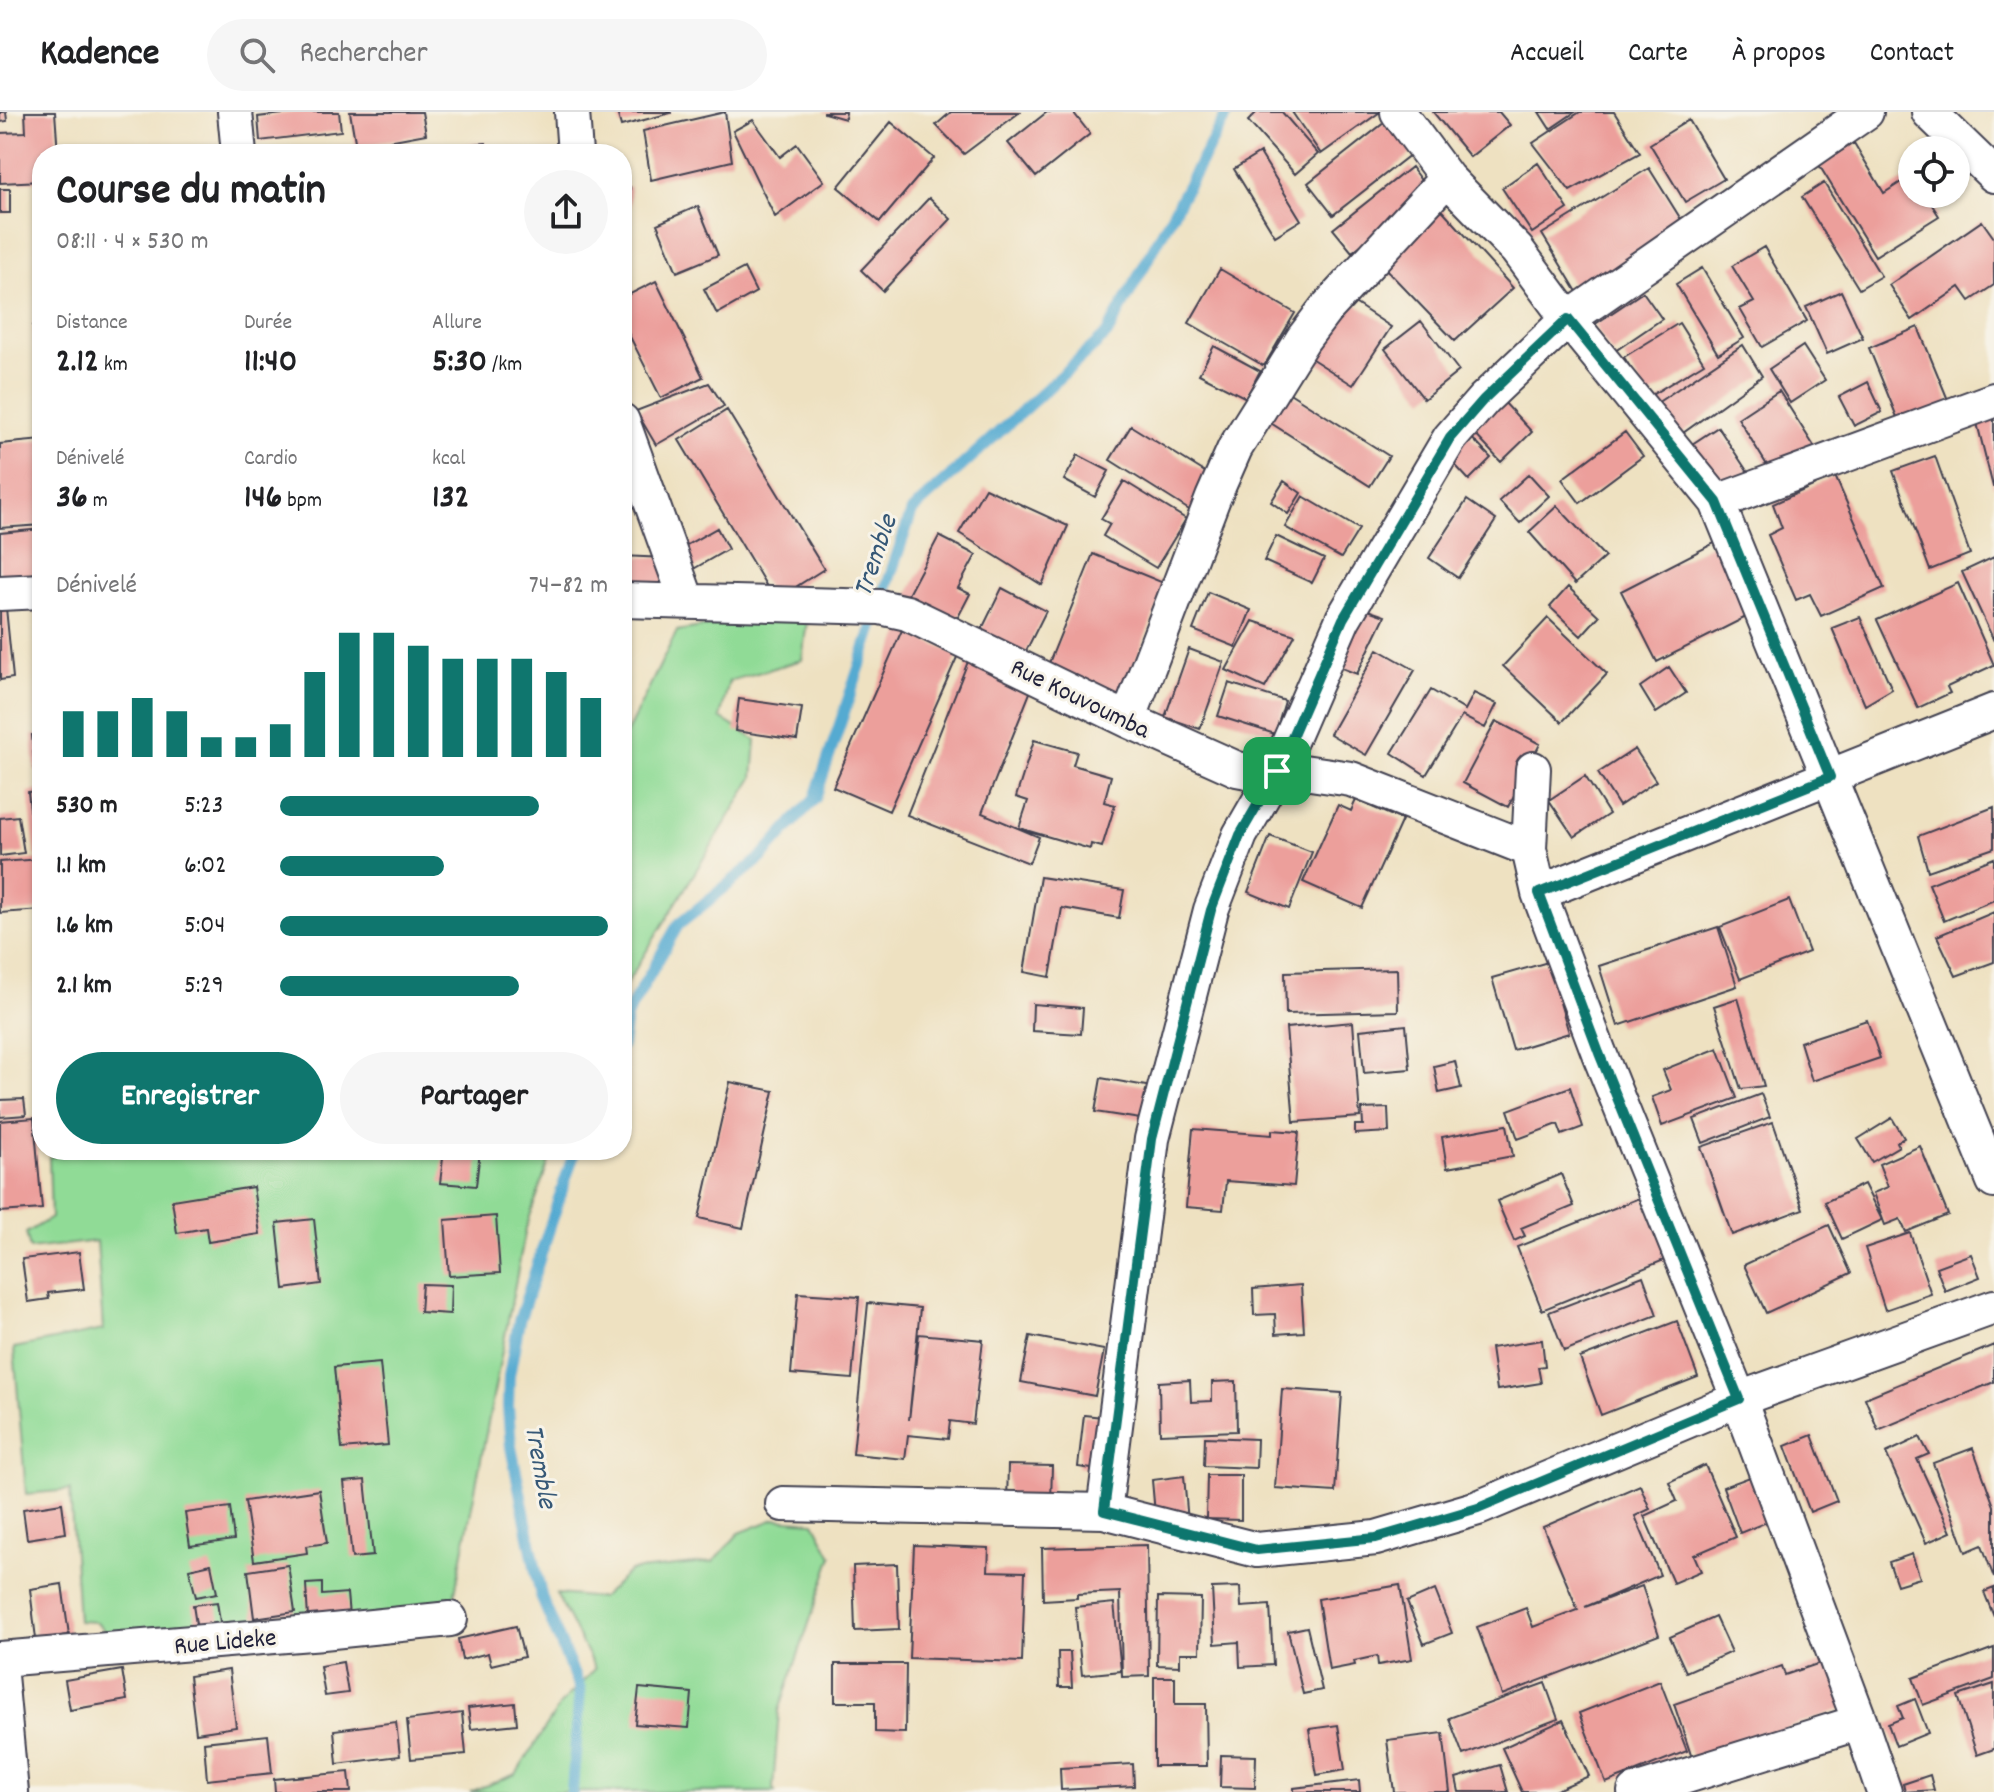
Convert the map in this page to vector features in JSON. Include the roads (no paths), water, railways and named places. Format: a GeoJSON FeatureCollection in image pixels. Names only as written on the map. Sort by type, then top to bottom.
{"type":"FeatureCollection","features":[{"type":"Feature","properties":{"kind":"street"},"geometry":{"type":"LineString","coordinates":[[235,112],[238,144]]}},
{"type":"Feature","properties":{"kind":"street"},"geometry":{"type":"LineString","coordinates":[[572,112],[574,144]]}},
{"type":"Feature","properties":{"kind":"street"},"geometry":{"type":"LineString","coordinates":[[1398,112],[1447,178],[1517,250],[1568,319],[1717,502],[1994,1181]]}},
{"type":"Feature","properties":{"kind":"street"},"geometry":{"type":"LineString","coordinates":[[1104,1511],[1152,1139],[1211,910],[1240,835],[1277,771],[1343,619],[1450,438],[1484,399],[1568,319],[1866,112]]}},
{"type":"Feature","properties":{"kind":"street"},"geometry":{"type":"LineString","coordinates":[[1929,112],[1994,175]]}},
{"type":"Feature","properties":{"kind":"street"},"geometry":{"type":"LineString","coordinates":[[1128,720],[1235,448],[1303,339],[1447,178]]}},
{"type":"Feature","properties":{"kind":"street"},"geometry":{"type":"LineString","coordinates":[[1717,502],[1994,400]]}},
{"type":"Feature","properties":{"kind":"street"},"geometry":{"type":"LineString","coordinates":[[632,449],[687,601]]}},
{"type":"Feature","properties":{"kind":"street"},"geometry":{"type":"LineString","coordinates":[[0,593],[32,591]]}},
{"type":"Feature","properties":{"kind":"street","name":"Rue Kouvoumba"},"geometry":{"type":"LineString","coordinates":[[632,600],[880,607],[907,613],[1237,769],[1253,772],[1290,770],[1351,779],[1529,849]]}},
{"type":"Feature","properties":{"kind":"street"},"geometry":{"type":"LineString","coordinates":[[1539,893],[1994,711]]}},
{"type":"Feature","properties":{"kind":"street"},"geometry":{"type":"LineString","coordinates":[[1533,769],[1529,849],[1539,893],[1599,1053],[1739,1399],[1884,1792]]}},
{"type":"Feature","properties":{"kind":"street"},"geometry":{"type":"LineString","coordinates":[[783,1504],[1104,1511],[1257,1550],[1376,1538],[1478,1508],[1739,1399],[1994,1307]]}},
{"type":"Feature","properties":{"kind":"street","name":"Rue Lideke"},"geometry":{"type":"LineString","coordinates":[[0,1659],[450,1619]]}},
{"type":"Feature","properties":{"kind":"street"},"geometry":{"type":"LineString","coordinates":[[0,1675],[11,1792]]}},
{"type":"Feature","properties":{"kind":"street"},"geometry":{"type":"LineString","coordinates":[[1635,1792],[1860,1722]]}},
{"type":"Feature","properties":{"kind":"waterway","name":"Tremble"},"geometry":{"type":"LineString","coordinates":[[632,1006],[678,925],[761,858],[815,798],[912,511],[1107,334],[1228,112]]}},
{"type":"Feature","properties":{"kind":"waterway","name":"Tremble"},"geometry":{"type":"LineString","coordinates":[[572,1160],[519,1321],[509,1376],[508,1407],[511,1447],[541,1596],[580,1690],[572,1792]]}}]}
